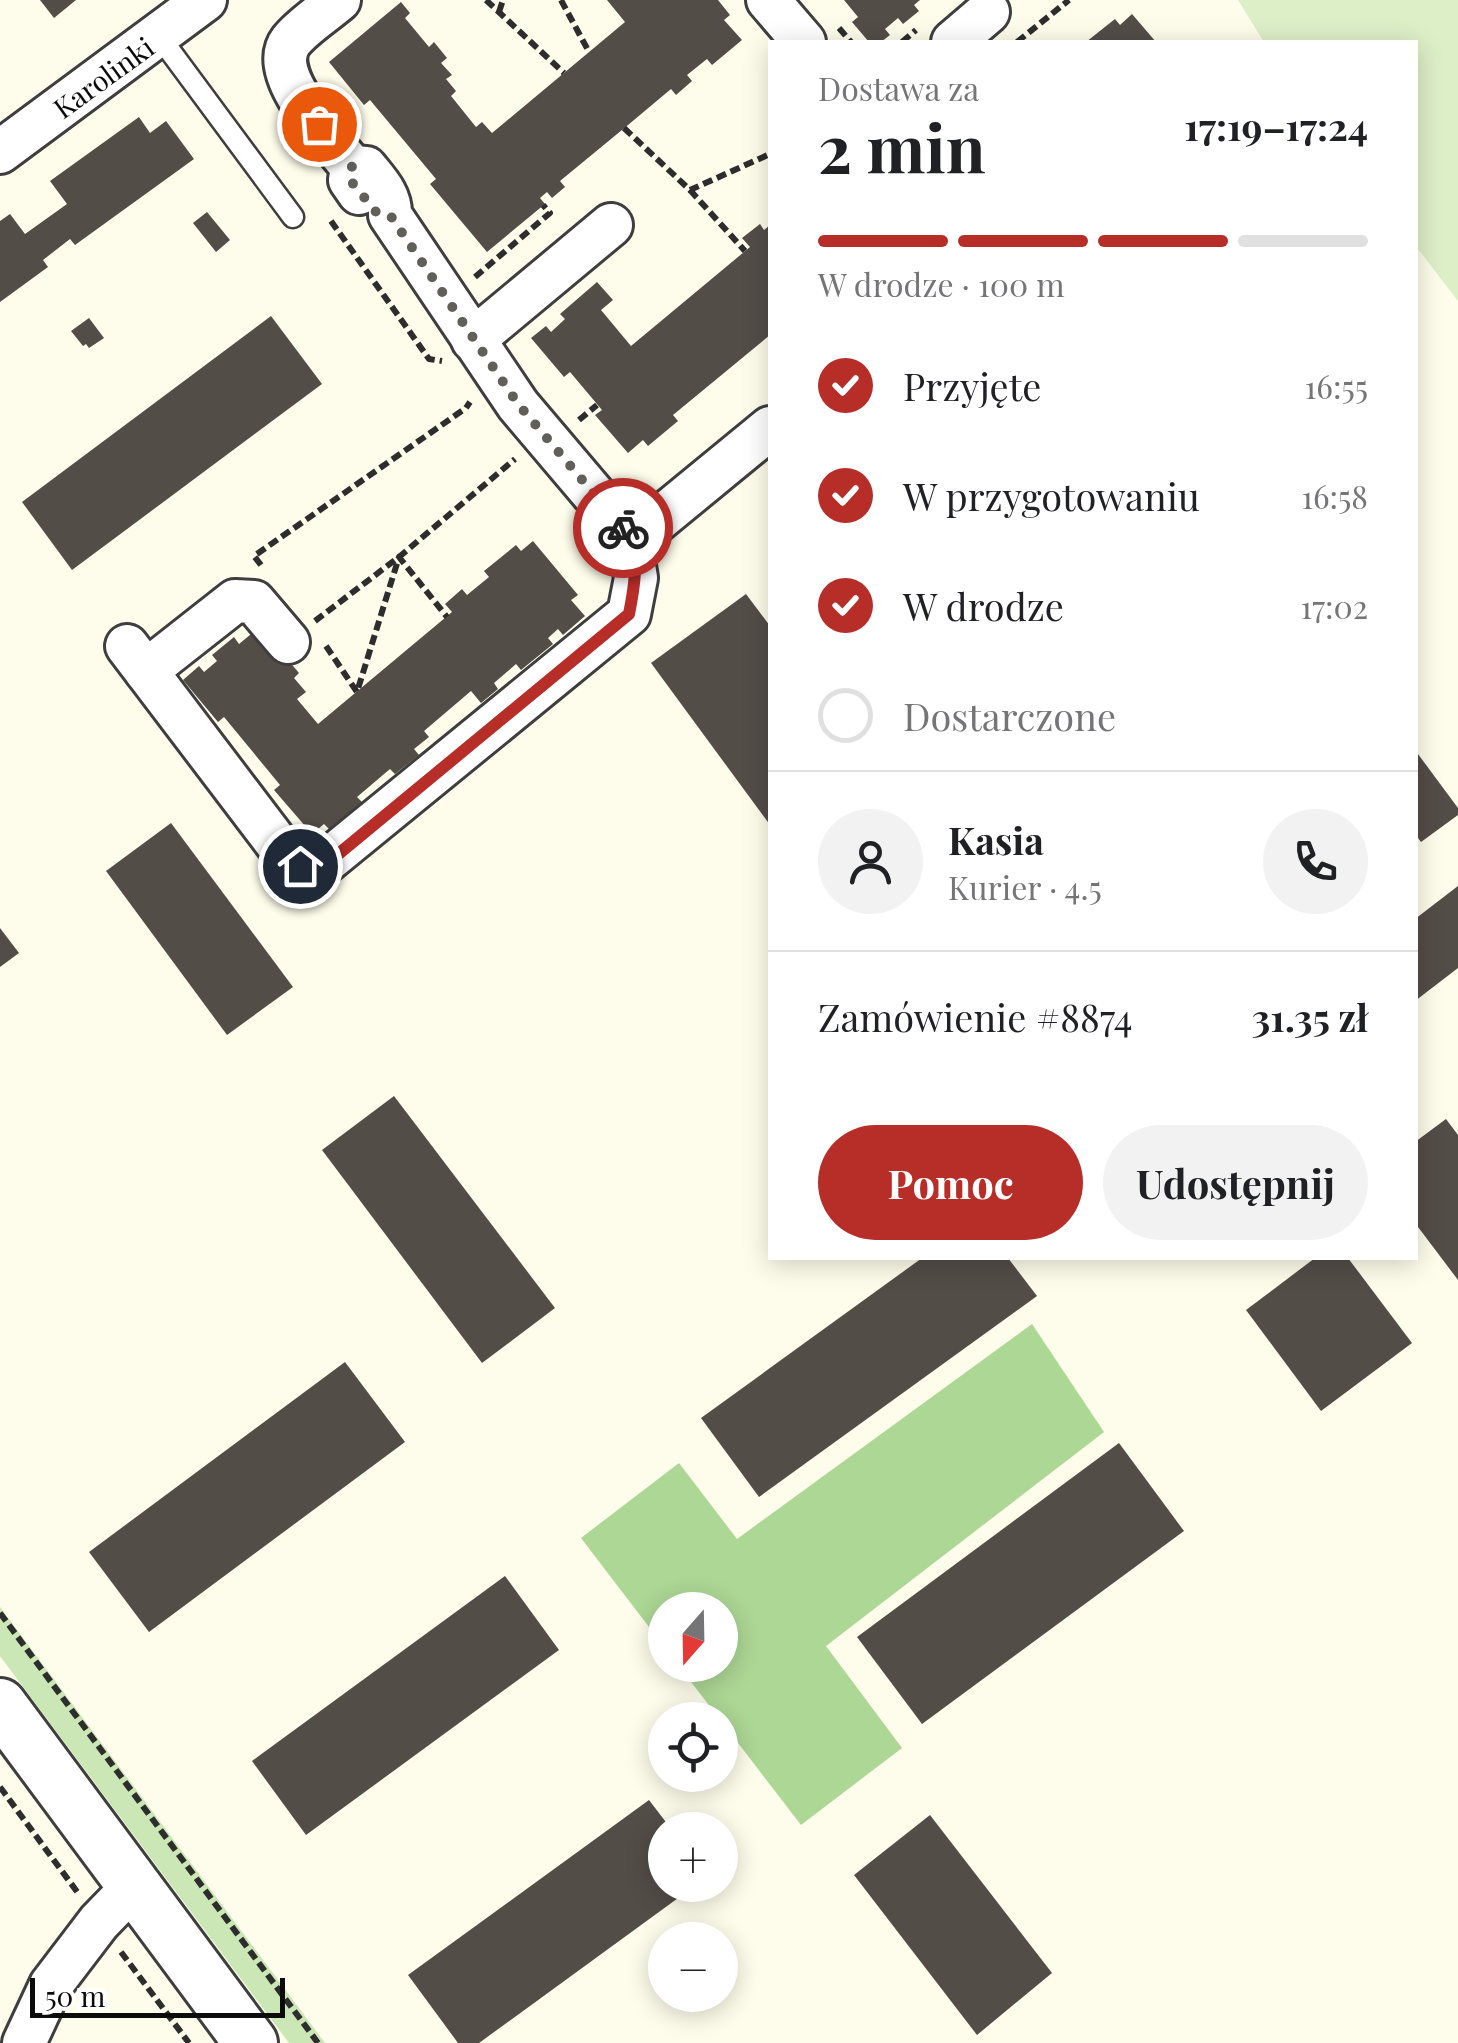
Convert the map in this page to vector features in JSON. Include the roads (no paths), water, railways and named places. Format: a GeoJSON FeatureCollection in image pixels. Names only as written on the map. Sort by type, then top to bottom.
{"type":"FeatureCollection","features":[{"type":"Feature","properties":{"kind":"street","name":"Karolinki"},"geometry":{"type":"LineString","coordinates":[[0,152],[205,0]]}},
{"type":"Feature","properties":{"kind":"street"},"geometry":{"type":"LineString","coordinates":[[306,635],[254,602],[235,601],[137,659],[288,858],[300,866],[318,869],[629,614],[636,578],[630,536],[518,404],[465,351],[390,215],[371,208],[350,180],[352,167],[285,75],[284,56],[292,41],[339,0]]}},
{"type":"Feature","properties":{"kind":"street"},"geometry":{"type":"LineString","coordinates":[[768,0],[802,40]]}},
{"type":"Feature","properties":{"kind":"street"},"geometry":{"type":"LineString","coordinates":[[959,40],[1002,27]]}},
{"type":"Feature","properties":{"kind":"street"},"geometry":{"type":"LineString","coordinates":[[465,351],[611,225]]}},
{"type":"Feature","properties":{"kind":"street"},"geometry":{"type":"LineString","coordinates":[[630,543],[768,430]]}},
{"type":"Feature","properties":{"kind":"street"},"geometry":{"type":"LineString","coordinates":[[0,1705],[252,2043]]}},
{"type":"Feature","properties":{"kind":"street"},"geometry":{"type":"LineString","coordinates":[[24,2043],[51,1985],[99,1922],[133,1887]]}},
{"type":"Feature","properties":{"kind":"lane"},"geometry":{"type":"LineString","coordinates":[[159,36],[292,217]]}}]}
